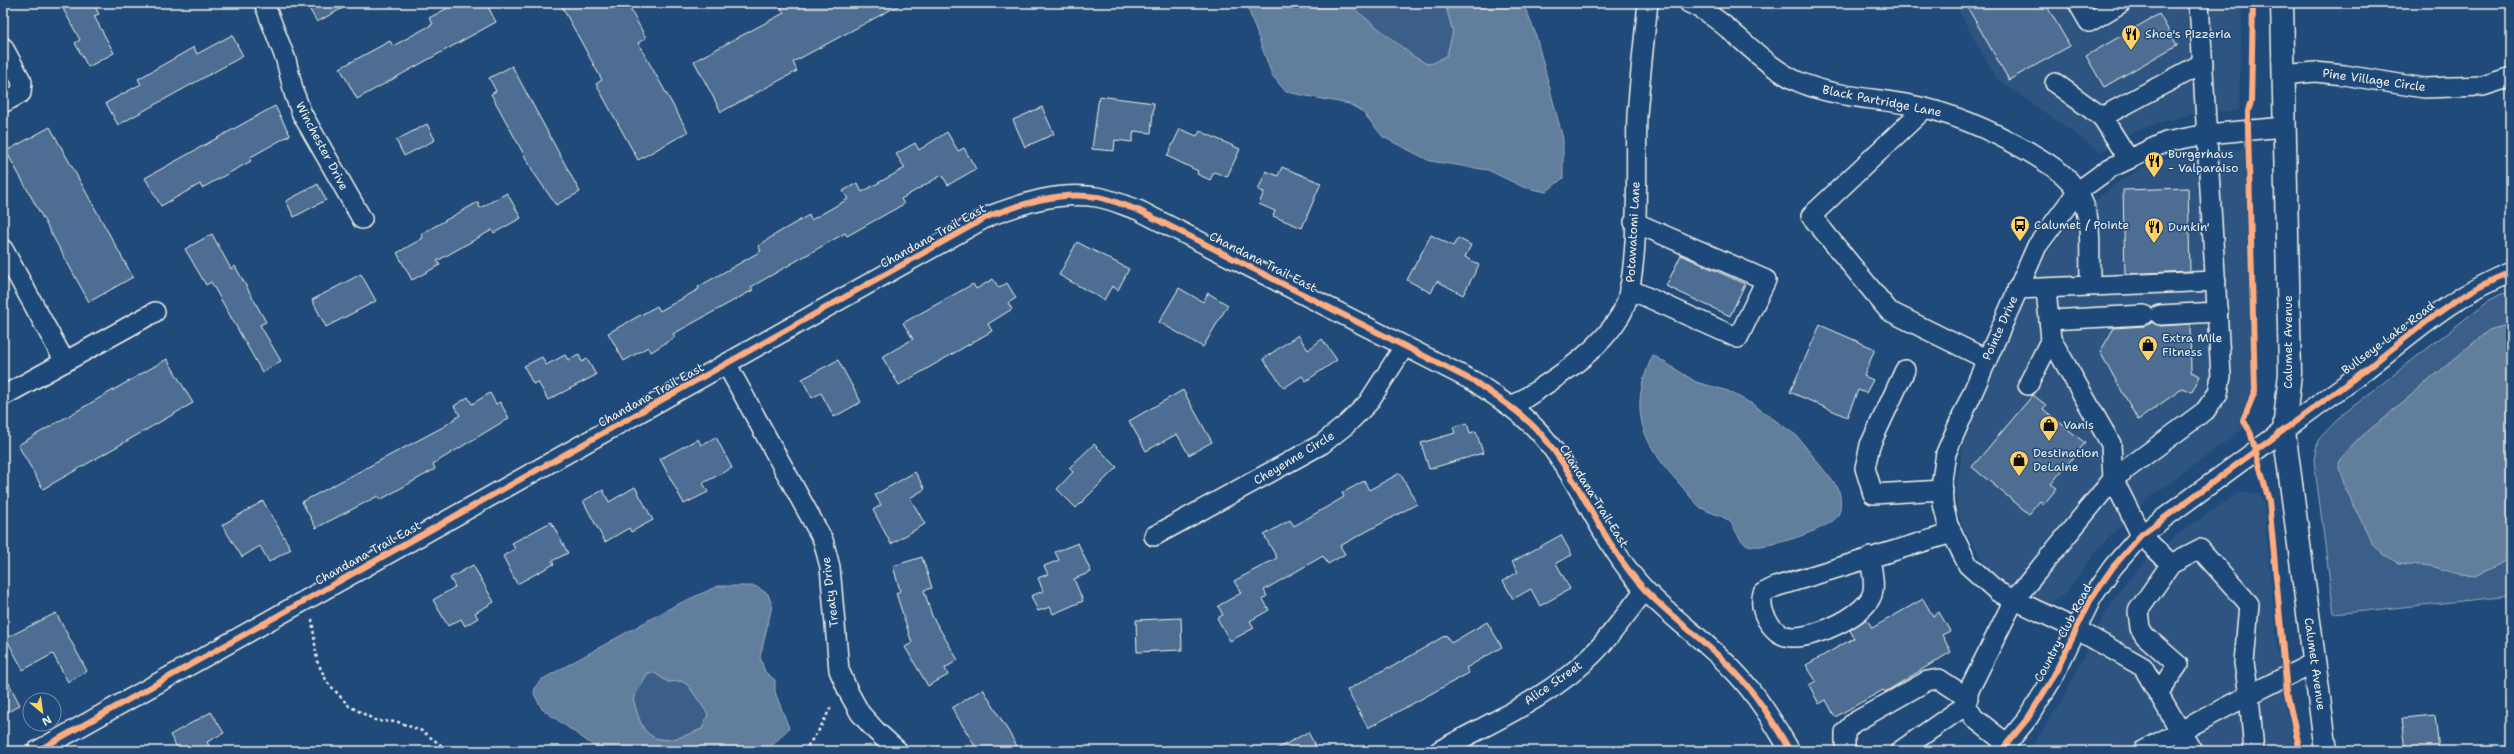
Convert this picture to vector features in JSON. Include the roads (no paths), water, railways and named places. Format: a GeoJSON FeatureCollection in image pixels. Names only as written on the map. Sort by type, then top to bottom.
{"type":"FeatureCollection","features":[{"type":"Feature","properties":{"kind":"main road","name":"Calumet Avenue"},"geometry":{"type":"LineString","coordinates":[[2282,3],[2290,374],[2284,430],[2326,751]]}},
{"type":"Feature","properties":{"kind":"street","name":"Winchester Drive"},"geometry":{"type":"LineString","coordinates":[[264,3],[286,60],[294,93],[302,114],[362,219]]}},
{"type":"Feature","properties":{"kind":"street","name":"Potawatomi Lane"},"geometry":{"type":"LineString","coordinates":[[1512,407],[1585,357],[1606,337],[1621,315],[1629,289],[1634,222],[1637,115],[1648,3]]}},
{"type":"Feature","properties":{"kind":"street","name":"Black Partridge Lane"},"geometry":{"type":"LineString","coordinates":[[1689,3],[1720,24],[1775,69],[1798,81],[1819,90],[1925,108],[1978,125],[2026,150],[2063,172],[2077,192],[2088,219],[2090,274]]}},
{"type":"Feature","properties":{"kind":"street"},"geometry":{"type":"LineString","coordinates":[[2078,3],[2089,22],[2121,3]]}},
{"type":"Feature","properties":{"kind":"street"},"geometry":{"type":"LineString","coordinates":[[1900,751],[1967,701],[1969,690],[2014,600],[2113,479],[2206,411],[2218,394],[2221,376],[2218,312],[2199,3]]}},
{"type":"Feature","properties":{"kind":"street"},"geometry":{"type":"LineString","coordinates":[[3,47],[22,82],[21,93],[3,103]]}},
{"type":"Feature","properties":{"kind":"street"},"geometry":{"type":"LineString","coordinates":[[2102,117],[2203,63]]}},
{"type":"Feature","properties":{"kind":"street","name":"Pine Village Circle"},"geometry":{"type":"LineString","coordinates":[[2283,75],[2315,72],[2344,75],[2424,88],[2484,86],[2511,77]]}},
{"type":"Feature","properties":{"kind":"street"},"geometry":{"type":"LineString","coordinates":[[2055,83],[2102,117],[2128,158]]}},
{"type":"Feature","properties":{"kind":"street"},"geometry":{"type":"LineString","coordinates":[[1925,108],[1811,216],[1889,311],[1986,359]]}},
{"type":"Feature","properties":{"kind":"street","name":"Pointe Drive"},"geometry":{"type":"LineString","coordinates":[[2192,751],[2143,667],[2076,629],[1998,592],[1968,565],[1952,533],[1945,511],[1943,490],[1946,453],[1986,359],[2037,246],[2077,192],[2110,168],[2128,158],[2166,142],[2207,134],[2284,127]]}},
{"type":"Feature","properties":{"kind":"street","name":"Chandana Trail East"},"geometry":{"type":"LineString","coordinates":[[37,751],[727,365],[989,216],[1049,197],[1075,195],[1098,198],[1138,210],[1475,382],[1512,407],[1540,434],[1561,460],[1605,535],[1645,590],[1734,671],[1759,700],[1790,751]]}},
{"type":"Feature","properties":{"kind":"street"},"geometry":{"type":"LineString","coordinates":[[1629,289],[1738,338],[1766,280],[1634,222]]}},
{"type":"Feature","properties":{"kind":"street"},"geometry":{"type":"LineString","coordinates":[[3,249],[65,362]]}},
{"type":"Feature","properties":{"kind":"street","name":"Bullseye Lake Road"},"geometry":{"type":"LineString","coordinates":[[2284,430],[2437,314],[2490,280],[2511,272]]}},
{"type":"Feature","properties":{"kind":"street"},"geometry":{"type":"LineString","coordinates":[[2017,290],[2046,290],[2216,281]]}},
{"type":"Feature","properties":{"kind":"street"},"geometry":{"type":"LineString","coordinates":[[2046,290],[2050,329],[2111,444],[2113,479],[2141,535],[2171,564]]}},
{"type":"Feature","properties":{"kind":"street"},"geometry":{"type":"LineString","coordinates":[[3,396],[156,312]]}},
{"type":"Feature","properties":{"kind":"street"},"geometry":{"type":"LineString","coordinates":[[2050,329],[2152,315],[2218,312]]}},
{"type":"Feature","properties":{"kind":"street"},"geometry":{"type":"LineString","coordinates":[[2028,385],[2050,329]]}},
{"type":"Feature","properties":{"kind":"street","name":"Cheyenne Circle"},"geometry":{"type":"LineString","coordinates":[[1154,536],[1322,444],[1347,424],[1368,403],[1404,347]]}},
{"type":"Feature","properties":{"kind":"street","name":"Treaty Drive"},"geometry":{"type":"LineString","coordinates":[[727,365],[822,540],[830,567],[839,670],[849,693],[876,731],[898,751]]}},
{"type":"Feature","properties":{"kind":"street"},"geometry":{"type":"LineString","coordinates":[[1905,370],[1870,445],[1865,468],[1873,494],[1943,490]]}},
{"type":"Feature","properties":{"kind":"street","name":"Country Club Road"},"geometry":{"type":"LineString","coordinates":[[2004,748],[2028,718],[2051,681],[2092,598],[2113,567],[2141,535],[2284,430]]}},
{"type":"Feature","properties":{"kind":"street"},"geometry":{"type":"LineString","coordinates":[[1870,557],[1873,591],[1866,606],[1820,632],[1792,638],[1774,631],[1763,614],[1761,600],[1763,594],[1775,586],[1870,557],[1952,533]]}},
{"type":"Feature","properties":{"kind":"street"},"geometry":{"type":"LineString","coordinates":[[2158,693],[2178,665],[2145,636],[2140,628],[2138,611],[2171,564],[2200,549],[2249,604],[2244,663],[2249,695],[2254,751]]}},
{"type":"Feature","properties":{"kind":"street","name":"Alice Street"},"geometry":{"type":"LineString","coordinates":[[1439,751],[1539,695],[1569,675],[1593,654],[1645,590]]}},
{"type":"Feature","properties":{"kind":"street"},"geometry":{"type":"LineString","coordinates":[[2143,751],[2180,730],[2314,662]]}},
{"type":"Feature","properties":{"kind":"street"},"geometry":{"type":"LineString","coordinates":[[1845,751],[1844,732],[1853,723],[1927,681],[1939,679],[1967,701],[1974,718],[2004,748]]}},
{"type":"Feature","properties":{"kind":"place","name":"Shoe's Pizzeria"},"geometry":{"type":"Point","coordinates":[2131,51]}},
{"type":"Feature","properties":{"kind":"place","name":"Burgerhaus - Valparaiso"},"geometry":{"type":"Point","coordinates":[2154,178]}},
{"type":"Feature","properties":{"kind":"place","name":"Calumet / Pointe"},"geometry":{"type":"Point","coordinates":[2020,242]}},
{"type":"Feature","properties":{"kind":"place","name":"Dunkin'"},"geometry":{"type":"Point","coordinates":[2154,244]}},
{"type":"Feature","properties":{"kind":"place","name":"Extra Mile Fitness"},"geometry":{"type":"Point","coordinates":[2148,362]}},
{"type":"Feature","properties":{"kind":"place","name":"Vanis"},"geometry":{"type":"Point","coordinates":[2049,442]}},
{"type":"Feature","properties":{"kind":"place","name":"Destination DeLaine"},"geometry":{"type":"Point","coordinates":[2019,477]}}]}
